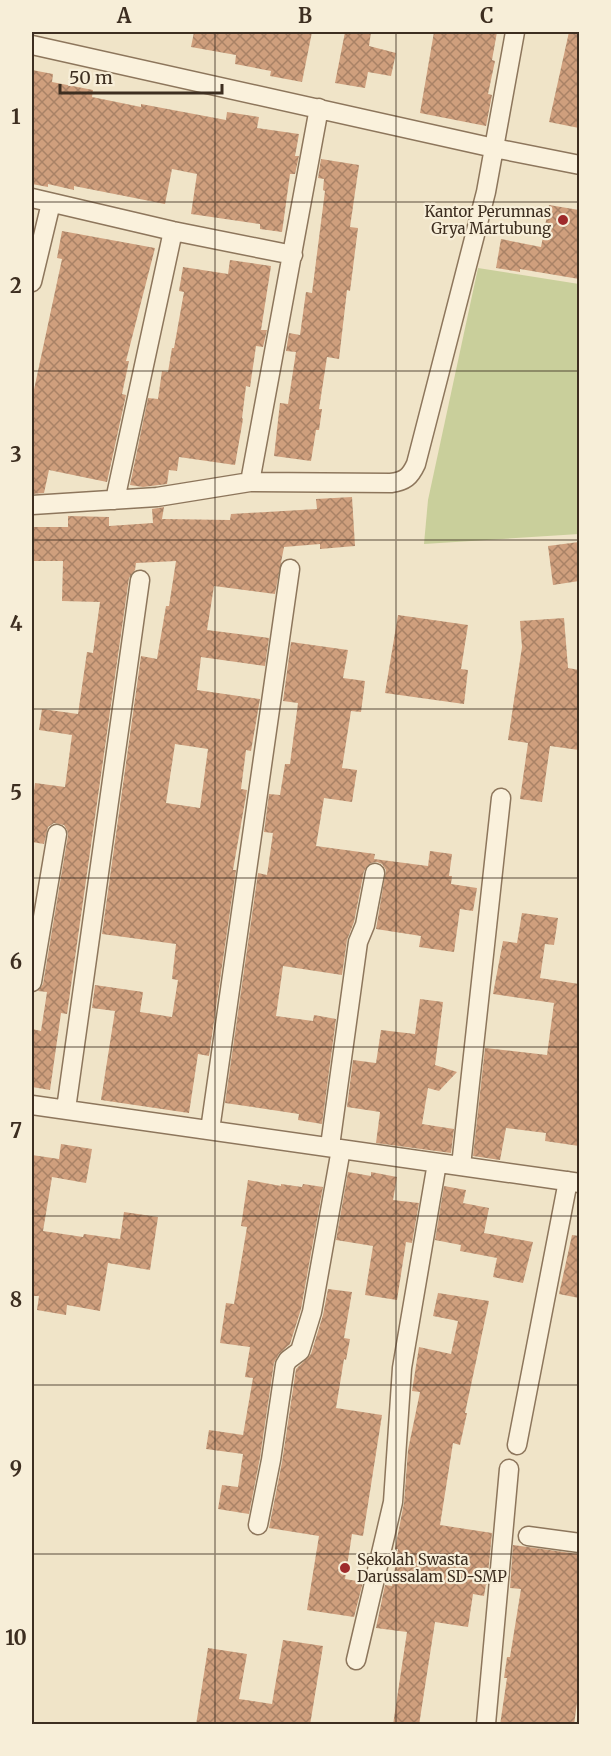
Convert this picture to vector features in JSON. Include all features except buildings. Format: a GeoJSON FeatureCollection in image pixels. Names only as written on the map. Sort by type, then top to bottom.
{"type":"FeatureCollection","features":[{"type":"Feature","properties":{"kind":"street"},"geometry":{"type":"LineString","coordinates":[[32,505],[157,497],[250,482],[391,483],[401,482],[410,476],[419,453],[483,203],[515,32]]}},
{"type":"Feature","properties":{"kind":"street"},"geometry":{"type":"LineString","coordinates":[[32,45],[53,40],[319,108],[579,165]]}},
{"type":"Feature","properties":{"kind":"street"},"geometry":{"type":"LineString","coordinates":[[250,482],[319,108]]}},
{"type":"Feature","properties":{"kind":"street"},"geometry":{"type":"LineString","coordinates":[[32,198],[173,231],[293,255]]}},
{"type":"Feature","properties":{"kind":"street"},"geometry":{"type":"LineString","coordinates":[[32,282],[51,203]]}},
{"type":"Feature","properties":{"kind":"street"},"geometry":{"type":"LineString","coordinates":[[115,500],[173,231]]}},
{"type":"Feature","properties":{"kind":"street"},"geometry":{"type":"LineString","coordinates":[[210,1130],[290,569]]}},
{"type":"Feature","properties":{"kind":"street"},"geometry":{"type":"LineString","coordinates":[[66,1109],[140,580]]}},
{"type":"Feature","properties":{"kind":"street"},"geometry":{"type":"LineString","coordinates":[[461,1166],[501,798]]}},
{"type":"Feature","properties":{"kind":"street"},"geometry":{"type":"LineString","coordinates":[[32,982],[57,834]]}},
{"type":"Feature","properties":{"kind":"street"},"geometry":{"type":"LineString","coordinates":[[258,1525],[273,1449],[285,1365],[300,1351],[312,1312],[336,1148],[358,942],[365,925],[375,873]]}},
{"type":"Feature","properties":{"kind":"street"},"geometry":{"type":"LineString","coordinates":[[32,1105],[574,1182],[517,1445]]}},
{"type":"Feature","properties":{"kind":"street"},"geometry":{"type":"LineString","coordinates":[[356,1660],[393,1502],[402,1368],[437,1163]]}},
{"type":"Feature","properties":{"kind":"street"},"geometry":{"type":"LineString","coordinates":[[486,1725],[509,1469]]}},
{"type":"Feature","properties":{"kind":"street"},"geometry":{"type":"LineString","coordinates":[[528,1536],[579,1543]]}},
{"type":"Feature","properties":{"kind":"green space"},"geometry":{"type":"Polygon","coordinates":[[[478,268],[579,284],[579,534],[424,544],[428,500],[478,268]]]}},
{"type":"Feature","properties":{"kind":"place","name":"Kantor Perumnas Grya Martubung"},"geometry":{"type":"Point","coordinates":[563,220]}},
{"type":"Feature","properties":{"kind":"place","name":"Sekolah Swasta Darussalam SD-SMP"},"geometry":{"type":"Point","coordinates":[345,1568]}}]}
